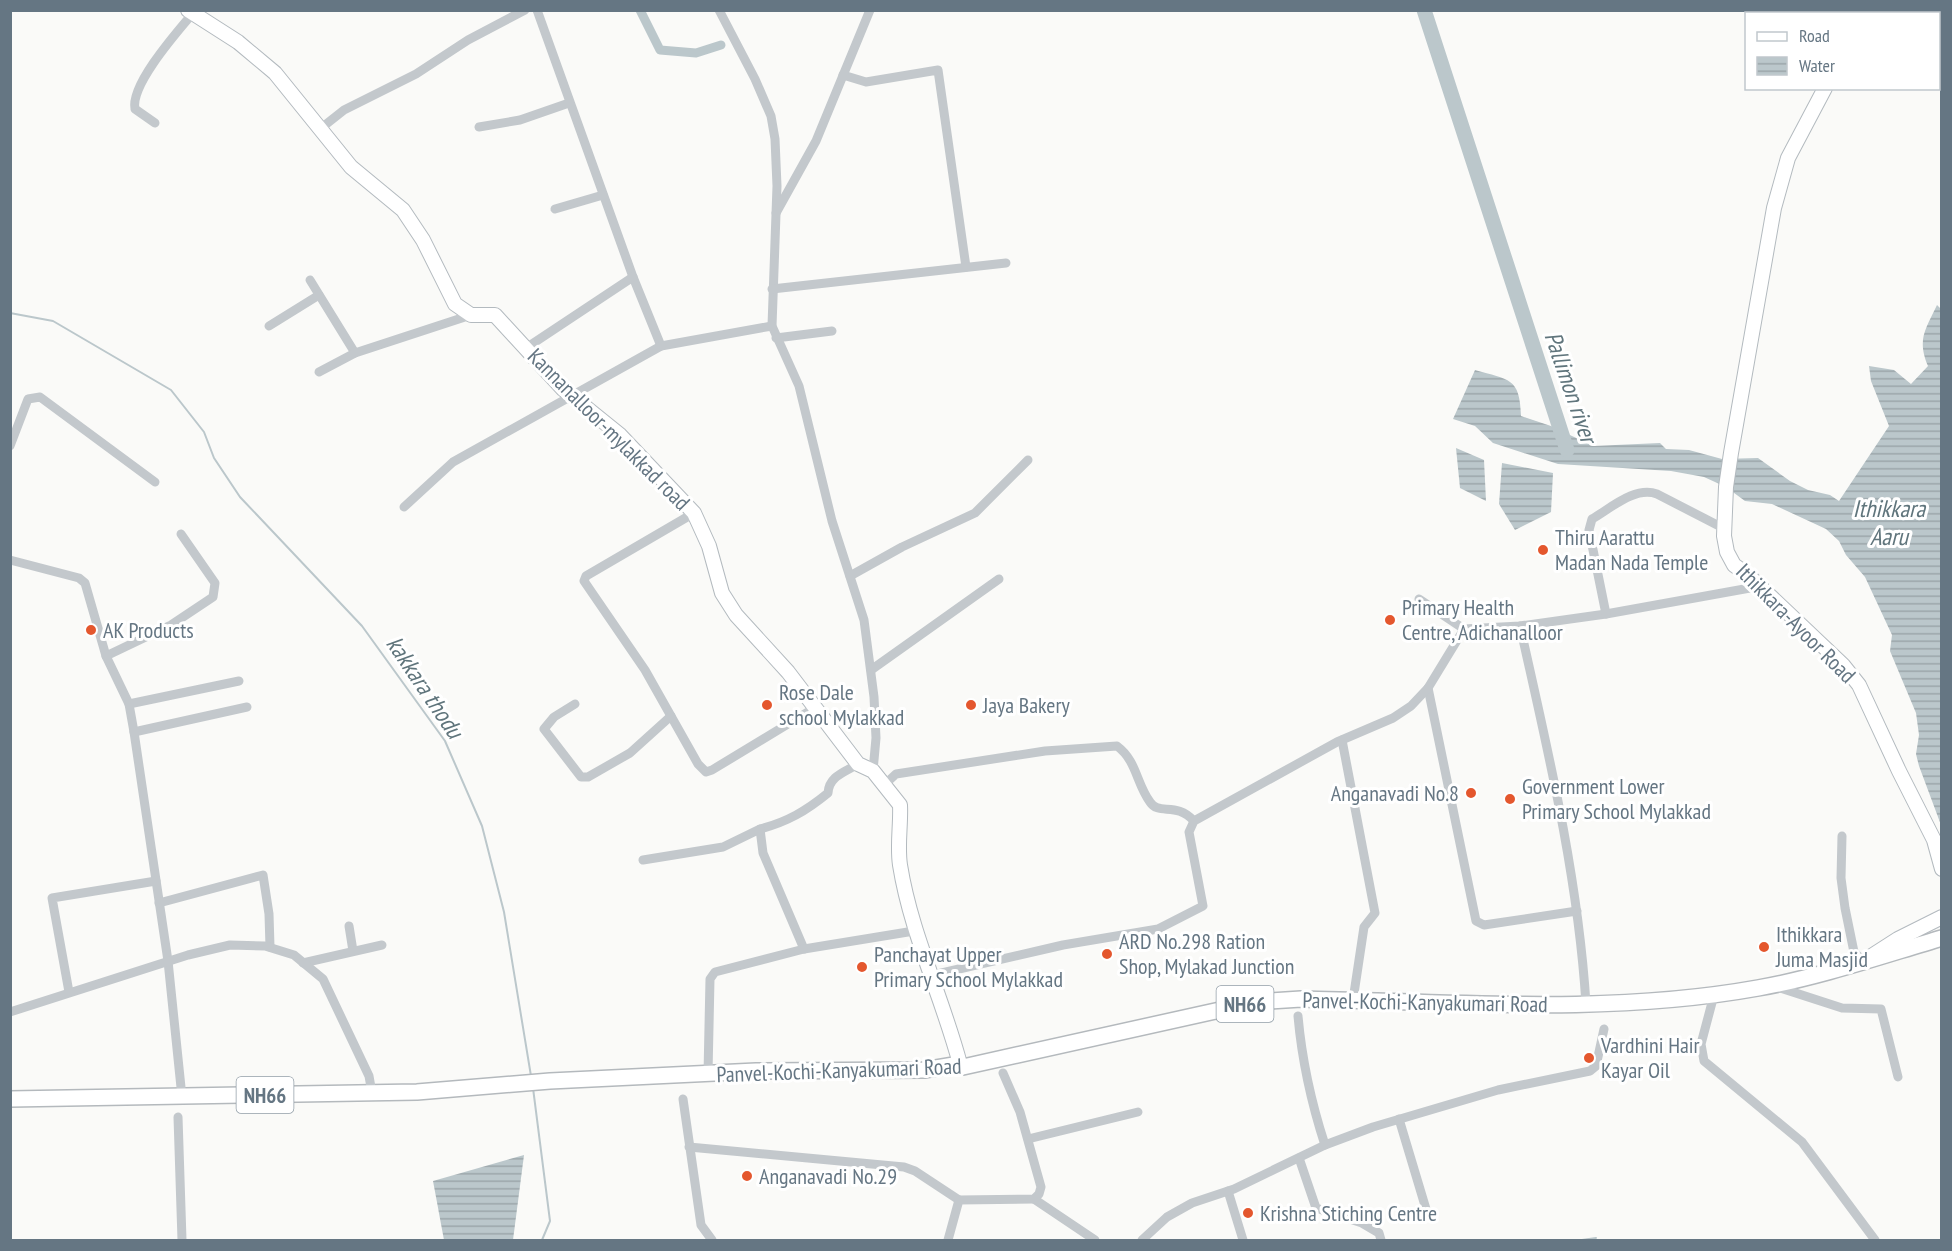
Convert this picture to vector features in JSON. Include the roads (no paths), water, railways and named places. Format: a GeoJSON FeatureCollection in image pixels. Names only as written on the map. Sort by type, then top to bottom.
{"type":"FeatureCollection","features":[{"type":"Feature","properties":{"kind":"highway","name":"Panvel-Kochi-Kanyakumari Road"},"geometry":{"type":"LineString","coordinates":[[10,1099],[372,1093],[756,1071],[924,1070],[960,1064],[963,1067],[1256,1002],[1353,1000],[1586,1004],[1714,995],[1772,986],[1864,962],[1941,938]]}},
{"type":"Feature","properties":{"kind":"main road"},"geometry":{"type":"LineString","coordinates":[[191,12],[238,42],[275,73],[361,177],[404,210],[423,240],[449,295],[455,304],[471,315]]}},
{"type":"Feature","properties":{"kind":"main road","name":"Ithikkara-Ayoor Road"},"geometry":{"type":"LineString","coordinates":[[1824,90],[1788,158],[1774,208],[1731,453],[1726,504],[1727,552],[1734,565],[1761,586],[1843,665],[1859,685],[1934,840],[1941,869]]}},
{"type":"Feature","properties":{"kind":"main road","name":"Kannanalloor-mylakkad road"},"geometry":{"type":"LineString","coordinates":[[471,315],[495,315],[572,396],[620,435],[694,513],[709,546],[723,593],[735,615],[816,707],[858,764],[873,771],[900,805],[900,863],[914,931],[933,975],[960,1064]]}},
{"type":"Feature","properties":{"kind":"main road"},"geometry":{"type":"LineString","coordinates":[[1864,962],[1898,939],[1941,917]]}},
{"type":"Feature","properties":{"kind":"street"},"geometry":{"type":"LineString","coordinates":[[320,129],[344,110],[416,74],[468,40],[525,10]]}},
{"type":"Feature","properties":{"kind":"street"},"geometry":{"type":"LineString","coordinates":[[537,10],[633,277],[661,346]]}},
{"type":"Feature","properties":{"kind":"street"},"geometry":{"type":"LineString","coordinates":[[719,10],[755,79],[771,116],[775,139],[776,213],[771,326],[799,386],[832,521],[864,620],[871,670],[876,738],[873,771]]}},
{"type":"Feature","properties":{"kind":"street"},"geometry":{"type":"LineString","coordinates":[[776,213],[816,141],[870,10]]}},
{"type":"Feature","properties":{"kind":"street"},"geometry":{"type":"LineString","coordinates":[[155,123],[135,109],[135,96],[167,44],[191,12]]}},
{"type":"Feature","properties":{"kind":"street"},"geometry":{"type":"LineString","coordinates":[[843,75],[866,82],[938,70],[966,267]]}},
{"type":"Feature","properties":{"kind":"street"},"geometry":{"type":"LineString","coordinates":[[479,127],[520,120],[569,103]]}},
{"type":"Feature","properties":{"kind":"street"},"geometry":{"type":"LineString","coordinates":[[555,209],[603,195]]}},
{"type":"Feature","properties":{"kind":"street"},"geometry":{"type":"LineString","coordinates":[[772,289],[1006,264]]}},
{"type":"Feature","properties":{"kind":"street"},"geometry":{"type":"LineString","coordinates":[[526,348],[633,277]]}},
{"type":"Feature","properties":{"kind":"street"},"geometry":{"type":"LineString","coordinates":[[310,280],[355,353]]}},
{"type":"Feature","properties":{"kind":"street"},"geometry":{"type":"LineString","coordinates":[[270,326],[319,295]]}},
{"type":"Feature","properties":{"kind":"street"},"geometry":{"type":"LineString","coordinates":[[319,372],[355,353],[471,315]]}},
{"type":"Feature","properties":{"kind":"street"},"geometry":{"type":"LineString","coordinates":[[404,507],[453,462],[661,346],[771,326]]}},
{"type":"Feature","properties":{"kind":"street"},"geometry":{"type":"LineString","coordinates":[[776,338],[832,331]]}},
{"type":"Feature","properties":{"kind":"street"},"geometry":{"type":"LineString","coordinates":[[10,446],[28,399],[40,397],[155,482]]}},
{"type":"Feature","properties":{"kind":"street"},"geometry":{"type":"LineString","coordinates":[[850,576],[975,513],[1028,460]]}},
{"type":"Feature","properties":{"kind":"street"},"geometry":{"type":"LineString","coordinates":[[1606,614],[1589,530],[1592,519],[1637,493],[1646,491],[1725,529]]}},
{"type":"Feature","properties":{"kind":"street"},"geometry":{"type":"LineString","coordinates":[[694,513],[584,578],[645,670],[698,764],[706,772],[816,707]]}},
{"type":"Feature","properties":{"kind":"street"},"geometry":{"type":"LineString","coordinates":[[106,656],[171,625],[213,597],[215,583],[181,534]]}},
{"type":"Feature","properties":{"kind":"street"},"geometry":{"type":"LineString","coordinates":[[10,560],[79,578],[85,583],[106,656],[129,704],[168,961],[182,1097]]}},
{"type":"Feature","properties":{"kind":"street"},"geometry":{"type":"LineString","coordinates":[[871,670],[999,579]]}},
{"type":"Feature","properties":{"kind":"street"},"geometry":{"type":"LineString","coordinates":[[1419,599],[1464,629],[1521,626],[1606,614],[1761,586]]}},
{"type":"Feature","properties":{"kind":"street"},"geometry":{"type":"LineString","coordinates":[[1521,626],[1561,811],[1577,911],[1586,1004]]}},
{"type":"Feature","properties":{"kind":"street"},"geometry":{"type":"LineString","coordinates":[[933,975],[1063,945],[1158,928],[1203,906],[1189,832],[1194,821],[1342,740],[1393,718],[1413,705],[1428,688],[1464,629]]}},
{"type":"Feature","properties":{"kind":"street"},"geometry":{"type":"LineString","coordinates":[[129,704],[239,681]]}},
{"type":"Feature","properties":{"kind":"street"},"geometry":{"type":"LineString","coordinates":[[1428,688],[1476,921],[1484,925],[1577,911]]}},
{"type":"Feature","properties":{"kind":"street"},"geometry":{"type":"LineString","coordinates":[[575,704],[554,717],[544,729],[581,777],[588,777],[630,753],[671,716]]}},
{"type":"Feature","properties":{"kind":"street"},"geometry":{"type":"LineString","coordinates":[[134,732],[247,707]]}},
{"type":"Feature","properties":{"kind":"street"},"geometry":{"type":"LineString","coordinates":[[1342,740],[1375,913],[1364,927],[1353,1000]]}},
{"type":"Feature","properties":{"kind":"street"},"geometry":{"type":"LineString","coordinates":[[884,786],[896,774],[1045,751],[1117,746],[1127,754],[1136,768],[1150,804],[1161,810],[1176,808],[1187,813],[1194,821]]}},
{"type":"Feature","properties":{"kind":"street"},"geometry":{"type":"LineString","coordinates":[[643,860],[723,847],[760,829],[785,822],[808,809],[828,793],[828,784],[833,779],[858,764]]}},
{"type":"Feature","properties":{"kind":"street"},"geometry":{"type":"LineString","coordinates":[[760,829],[763,853],[804,949]]}},
{"type":"Feature","properties":{"kind":"street"},"geometry":{"type":"LineString","coordinates":[[1842,836],[1841,878],[1845,908],[1854,952],[1864,962]]}},
{"type":"Feature","properties":{"kind":"street"},"geometry":{"type":"LineString","coordinates":[[159,903],[263,875],[270,914],[270,947]]}},
{"type":"Feature","properties":{"kind":"street"},"geometry":{"type":"LineString","coordinates":[[69,992],[52,898],[156,881]]}},
{"type":"Feature","properties":{"kind":"street"},"geometry":{"type":"LineString","coordinates":[[349,926],[353,951]]}},
{"type":"Feature","properties":{"kind":"street"},"geometry":{"type":"LineString","coordinates":[[708,1074],[710,976],[718,970],[804,949],[914,931]]}},
{"type":"Feature","properties":{"kind":"street"},"geometry":{"type":"LineString","coordinates":[[10,1012],[168,961],[230,945],[270,947],[294,955],[323,979],[369,1076],[372,1093]]}},
{"type":"Feature","properties":{"kind":"street"},"geometry":{"type":"LineString","coordinates":[[303,963],[382,945]]}},
{"type":"Feature","properties":{"kind":"street"},"geometry":{"type":"LineString","coordinates":[[1772,986],[1842,1008],[1881,1009],[1898,1077]]}},
{"type":"Feature","properties":{"kind":"street"},"geometry":{"type":"LineString","coordinates":[[1714,995],[1701,1044],[1704,1061],[1802,1142],[1875,1240]]}},
{"type":"Feature","properties":{"kind":"street"},"geometry":{"type":"LineString","coordinates":[[1298,1016],[1301,1056],[1324,1145]]}},
{"type":"Feature","properties":{"kind":"street"},"geometry":{"type":"LineString","coordinates":[[1142,1240],[1167,1217],[1192,1203],[1228,1191],[1324,1145],[1399,1119],[1498,1090],[1590,1071],[1596,1066],[1604,1029]]}},
{"type":"Feature","properties":{"kind":"street"},"geometry":{"type":"LineString","coordinates":[[1003,1073],[1020,1112],[1041,1187],[1034,1199]]}},
{"type":"Feature","properties":{"kind":"street"},"geometry":{"type":"LineString","coordinates":[[683,1099],[701,1225],[712,1240]]}},
{"type":"Feature","properties":{"kind":"street"},"geometry":{"type":"LineString","coordinates":[[1028,1139],[1137,1112]]}},
{"type":"Feature","properties":{"kind":"street"},"geometry":{"type":"LineString","coordinates":[[178,1117],[182,1240]]}},
{"type":"Feature","properties":{"kind":"street"},"geometry":{"type":"LineString","coordinates":[[1399,1119],[1426,1209]]}},
{"type":"Feature","properties":{"kind":"street"},"geometry":{"type":"LineString","coordinates":[[689,1147],[904,1167],[915,1171],[959,1200],[1034,1199],[1095,1240]]}},
{"type":"Feature","properties":{"kind":"street"},"geometry":{"type":"LineString","coordinates":[[1299,1158],[1316,1208],[1362,1223],[1379,1233],[1381,1240]]}},
{"type":"Feature","properties":{"kind":"street"},"geometry":{"type":"LineString","coordinates":[[1228,1191],[1243,1240]]}},
{"type":"Feature","properties":{"kind":"street"},"geometry":{"type":"LineString","coordinates":[[948,1240],[959,1200]]}},
{"type":"Feature","properties":{"kind":"water","name":"Ithikkara Aaru"},"geometry":{"type":"Polygon","coordinates":[[[1937,305],[1941,309],[1941,825],[1919,766],[1916,754],[1919,735],[1916,713],[1890,651],[1892,635],[1865,577],[1846,555],[1839,541],[1826,529],[1772,504],[1745,501],[1726,487],[1704,477],[1671,471],[1558,464],[1493,443],[1475,426],[1453,419],[1475,370],[1504,379],[1515,387],[1521,416],[1551,426],[1593,446],[1660,443],[1666,449],[1689,450],[1722,459],[1758,458],[1790,481],[1808,490],[1830,495],[1839,501],[1889,426],[1871,381],[1869,366],[1894,370],[1911,384],[1928,366],[1923,349],[1924,335],[1937,305]]]}},
{"type":"Feature","properties":{"kind":"water"},"geometry":{"type":"Polygon","coordinates":[[[1456,448],[1484,460],[1486,501],[1460,488],[1456,448]]]}},
{"type":"Feature","properties":{"kind":"water"},"geometry":{"type":"Polygon","coordinates":[[[1502,463],[1553,473],[1551,512],[1515,530],[1499,504],[1502,463]]]}},
{"type":"Feature","properties":{"kind":"water"},"geometry":{"type":"Polygon","coordinates":[[[524,1155],[513,1240],[444,1240],[433,1181],[524,1155]]]}},
{"type":"Feature","properties":{"kind":"waterway"},"geometry":{"type":"LineString","coordinates":[[640,10],[660,50],[696,53],[721,45]]}},
{"type":"Feature","properties":{"kind":"waterway","name":"Pallimon river"},"geometry":{"type":"LineString","coordinates":[[1424,10],[1567,450]]}},
{"type":"Feature","properties":{"kind":"waterway","name":"kakkara thodu"},"geometry":{"type":"LineString","coordinates":[[10,313],[53,321],[171,390],[204,432],[214,458],[240,497],[362,626],[445,741],[482,826],[504,912],[531,1076]]}},
{"type":"Feature","properties":{"kind":"waterway","name":"kakkara thodu"},"geometry":{"type":"LineString","coordinates":[[533,1088],[550,1221],[542,1240]]}},
{"type":"Feature","properties":{"kind":"waterway"},"geometry":{"type":"LineString","coordinates":[[1582,1240],[1596,1238]]}},
{"type":"Feature","properties":{"kind":"place","name":"Thiru Aarattu Madan Nada Temple"},"geometry":{"type":"Point","coordinates":[1543,550]}},
{"type":"Feature","properties":{"kind":"place","name":"Primary Health Centre, Adichanalloor"},"geometry":{"type":"Point","coordinates":[1390,620]}},
{"type":"Feature","properties":{"kind":"place","name":"AK Products"},"geometry":{"type":"Point","coordinates":[91,630]}},
{"type":"Feature","properties":{"kind":"place","name":"Rose Dale school Mylakkad"},"geometry":{"type":"Point","coordinates":[767,705]}},
{"type":"Feature","properties":{"kind":"place","name":"Jaya Bakery"},"geometry":{"type":"Point","coordinates":[971,705]}},
{"type":"Feature","properties":{"kind":"place","name":"Anganavadi No.8"},"geometry":{"type":"Point","coordinates":[1471,793]}},
{"type":"Feature","properties":{"kind":"place","name":"Government Lower Primary School Mylakkad"},"geometry":{"type":"Point","coordinates":[1510,799]}},
{"type":"Feature","properties":{"kind":"place","name":"Ithikkara Juma Masjid"},"geometry":{"type":"Point","coordinates":[1764,947]}},
{"type":"Feature","properties":{"kind":"place","name":"ARD No.298 Ration Shop, Mylakad Junction"},"geometry":{"type":"Point","coordinates":[1107,954]}},
{"type":"Feature","properties":{"kind":"place","name":"Panchayat Upper Primary School Mylakkad"},"geometry":{"type":"Point","coordinates":[862,967]}},
{"type":"Feature","properties":{"kind":"place","name":"Vardhini Hair Kayar Oil"},"geometry":{"type":"Point","coordinates":[1589,1058]}},
{"type":"Feature","properties":{"kind":"place","name":"Anganavadi No.29"},"geometry":{"type":"Point","coordinates":[747,1176]}},
{"type":"Feature","properties":{"kind":"place","name":"Krishna Stiching Centre"},"geometry":{"type":"Point","coordinates":[1248,1213]}}]}
